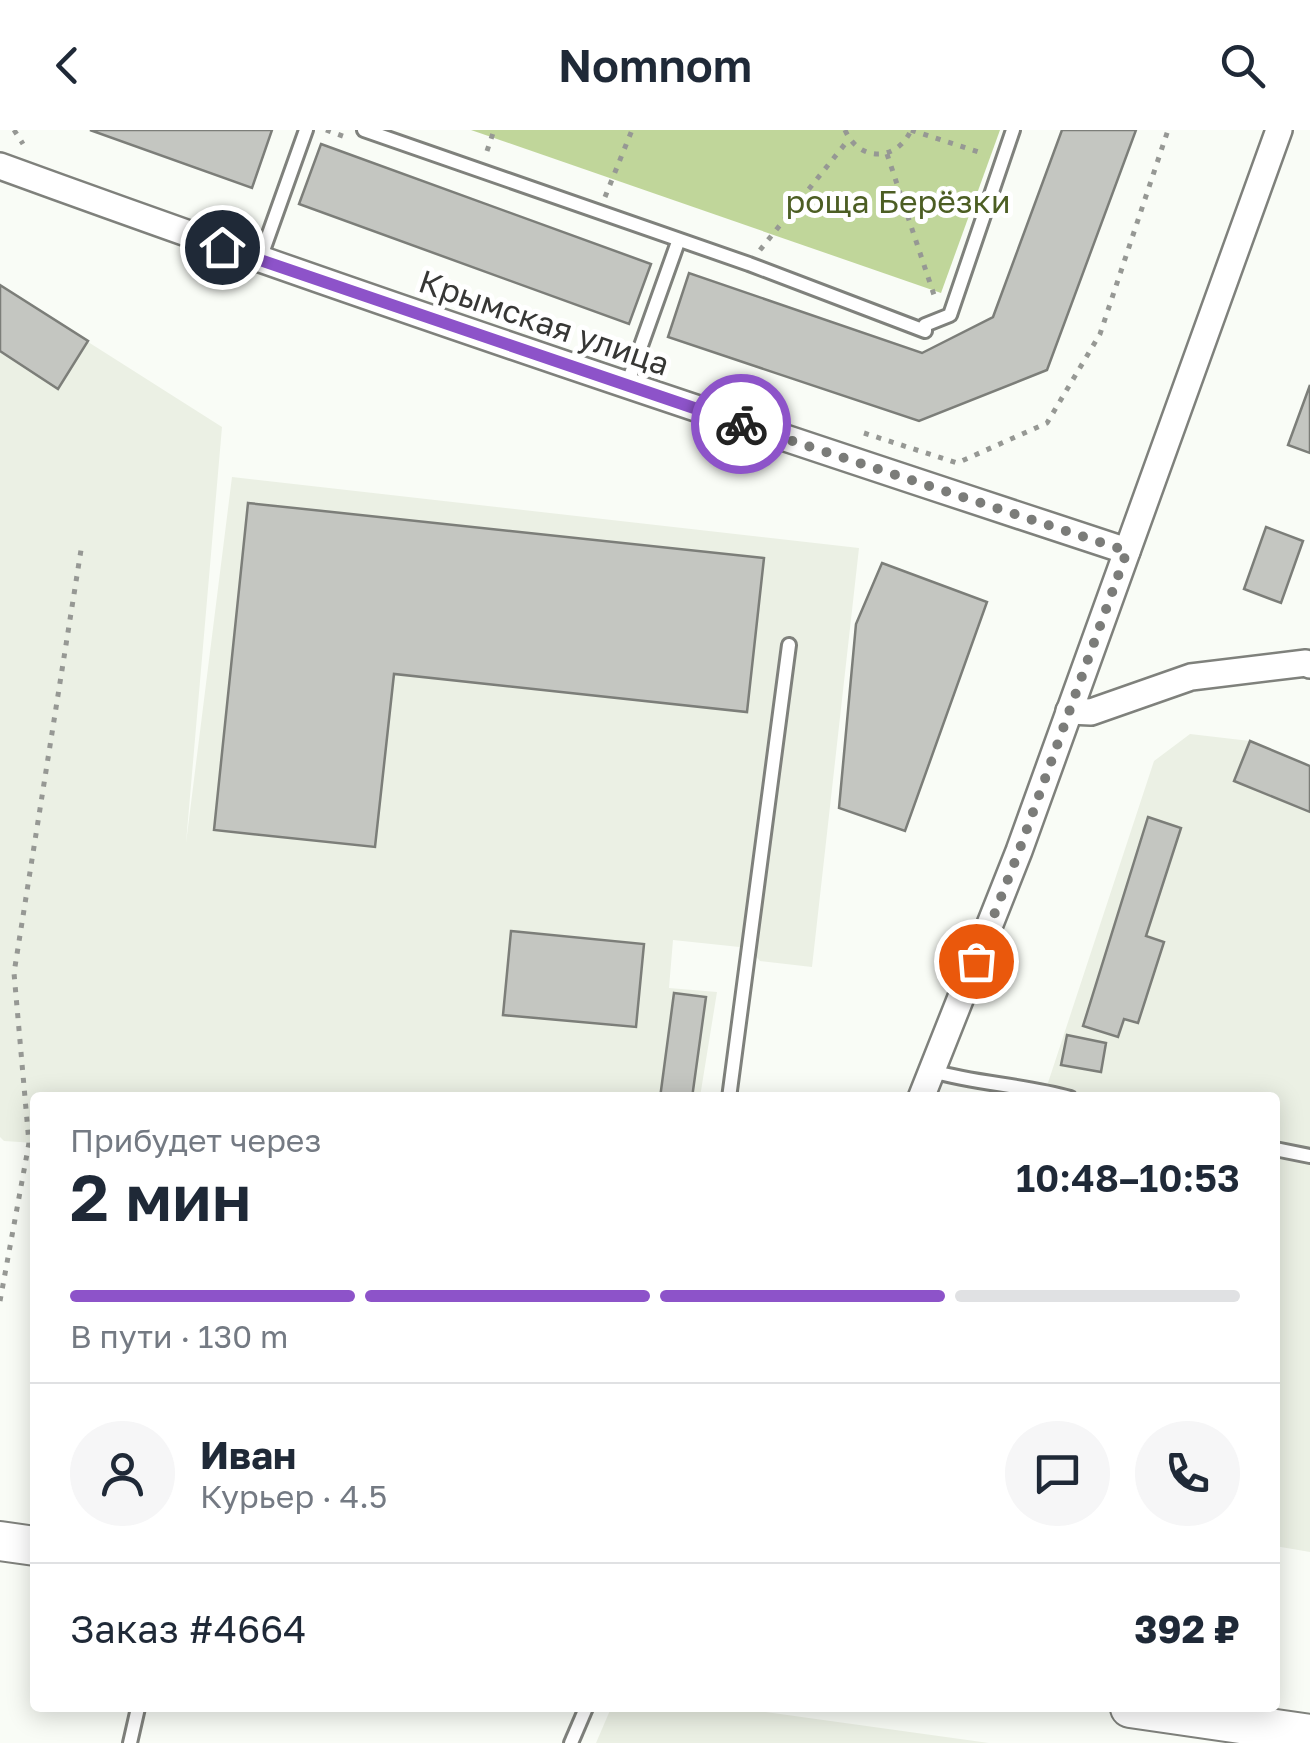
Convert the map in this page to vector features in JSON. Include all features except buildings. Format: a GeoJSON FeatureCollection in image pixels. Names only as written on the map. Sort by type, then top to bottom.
{"type":"FeatureCollection","features":[{"type":"Feature","properties":{"kind":"main road"},"geometry":{"type":"LineString","coordinates":[[0,1541],[30,1545]]}},
{"type":"Feature","properties":{"kind":"main road"},"geometry":{"type":"LineString","coordinates":[[1158,1712],[1310,1734]]}},
{"type":"Feature","properties":{"kind":"street"},"geometry":{"type":"LineString","coordinates":[[923,1092],[1019,851],[1279,130]]}},
{"type":"Feature","properties":{"kind":"street","name":"Крымская улица"},"geometry":{"type":"LineString","coordinates":[[0,166],[260,261],[1127,551]]}},
{"type":"Feature","properties":{"kind":"street"},"geometry":{"type":"LineString","coordinates":[[1070,711],[1091,712],[1191,677],[1310,665]]}},
{"type":"Feature","properties":{"kind":"lane"},"geometry":{"type":"LineString","coordinates":[[260,261],[306,130]]}},
{"type":"Feature","properties":{"kind":"lane"},"geometry":{"type":"LineString","coordinates":[[364,130],[749,264],[924,332],[925,324],[950,315],[1013,130]]}},
{"type":"Feature","properties":{"kind":"lane"},"geometry":{"type":"LineString","coordinates":[[626,386],[678,242]]}},
{"type":"Feature","properties":{"kind":"lane"},"geometry":{"type":"LineString","coordinates":[[730,1092],[789,645]]}},
{"type":"Feature","properties":{"kind":"lane"},"geometry":{"type":"LineString","coordinates":[[932,1071],[960,1079],[1051,1092]]}},
{"type":"Feature","properties":{"kind":"lane"},"geometry":{"type":"LineString","coordinates":[[1280,1150],[1310,1156]]}},
{"type":"Feature","properties":{"kind":"lane"},"geometry":{"type":"LineString","coordinates":[[130,1743],[137,1712]]}},
{"type":"Feature","properties":{"kind":"lane"},"geometry":{"type":"LineString","coordinates":[[571,1743],[584,1712]]}},
{"type":"Feature","properties":{"kind":"path"},"geometry":{"type":"LineString","coordinates":[[599,212],[632,130]]}},
{"type":"Feature","properties":{"kind":"path"},"geometry":{"type":"LineString","coordinates":[[844,130],[849,139],[870,154],[887,154],[902,145],[912,130],[1003,160]]}},
{"type":"Feature","properties":{"kind":"path"},"geometry":{"type":"LineString","coordinates":[[749,264],[849,139]]}},
{"type":"Feature","properties":{"kind":"path"},"geometry":{"type":"LineString","coordinates":[[887,154],[942,318]]}},
{"type":"Feature","properties":{"kind":"path"},"geometry":{"type":"LineString","coordinates":[[0,1301],[29,1142],[14,973],[81,550]]}},
{"type":"Feature","properties":{"kind":"shaded area"},"geometry":{"type":"Polygon","coordinates":[[[0,286],[222,427],[186,843],[232,477],[859,548],[812,967],[760,961],[749,948],[673,940],[669,988],[717,992],[701,1092],[30,1092],[30,1143],[4,1141],[0,1137],[0,286]]]}},
{"type":"Feature","properties":{"kind":"shaded area"},"geometry":{"type":"Polygon","coordinates":[[[1190,734],[1250,741],[1310,766],[1310,1552],[1280,1547],[1280,1092],[1045,1092],[1154,761],[1190,734]]]}},
{"type":"Feature","properties":{"kind":"shaded area"},"geometry":{"type":"Polygon","coordinates":[[[609,1712],[765,1712],[989,1743],[596,1743],[609,1712]]]}},
{"type":"Feature","properties":{"kind":"green space","name":"роща Берёзки"},"geometry":{"type":"Polygon","coordinates":[[[471,130],[1000,130],[941,293],[471,130]]]}},
{"type":"Feature","properties":{"kind":"way so far"},"geometry":{"type":"LineString","coordinates":[[741,424],[1127,551],[976,961]]}},
{"type":"Feature","properties":{"kind":"route"},"geometry":{"type":"LineString","coordinates":[[222,247],[741,424]]}}]}
